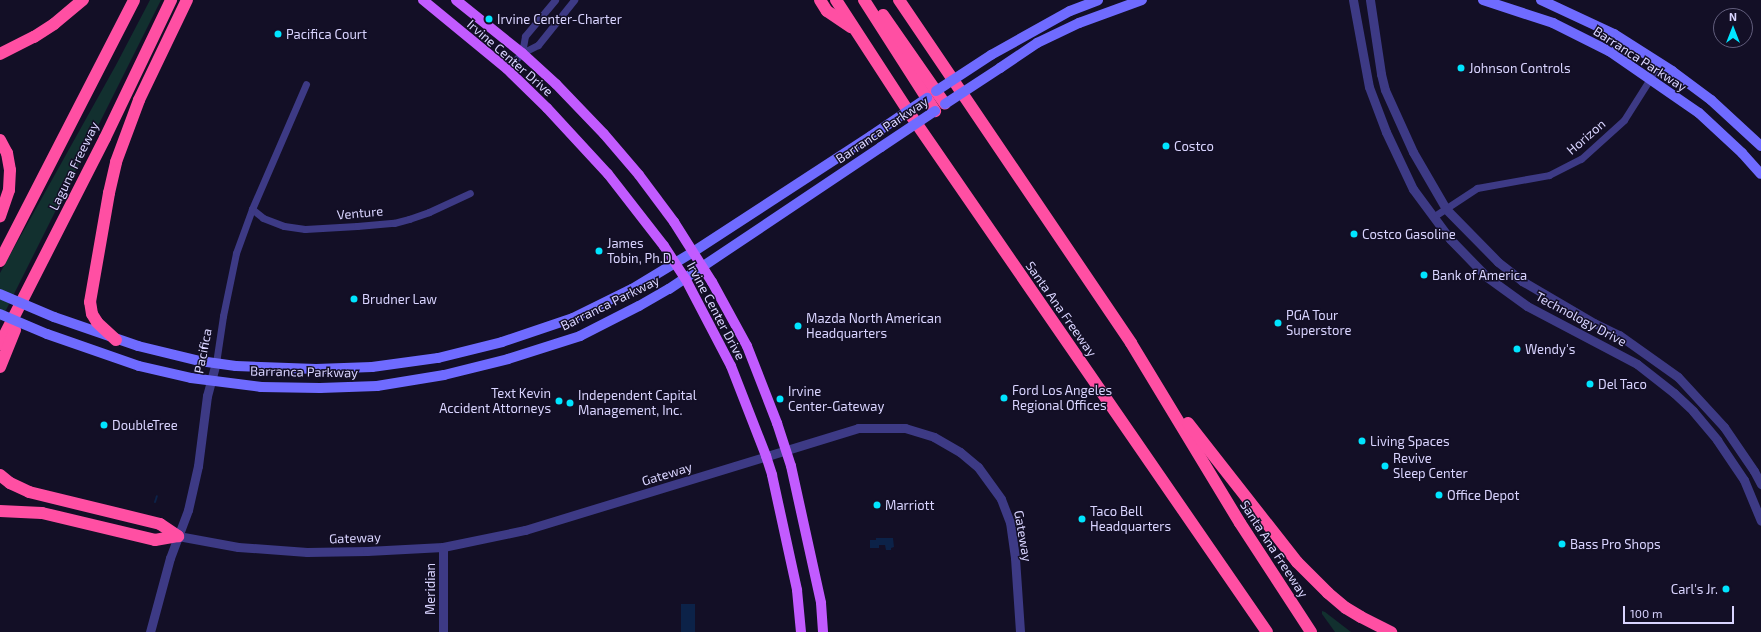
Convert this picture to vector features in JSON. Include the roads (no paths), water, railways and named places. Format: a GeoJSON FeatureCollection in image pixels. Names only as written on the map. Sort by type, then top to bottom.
{"type":"FeatureCollection","features":[{"type":"Feature","properties":{"kind":"highway"},"geometry":{"type":"LineString","coordinates":[[0,54],[34,37],[54,24],[83,0]]}},
{"type":"Feature","properties":{"kind":"highway","name":"Laguna Freeway"},"geometry":{"type":"LineString","coordinates":[[0,261],[134,0]]}},
{"type":"Feature","properties":{"kind":"highway","name":"Laguna Freeway"},"geometry":{"type":"LineString","coordinates":[[0,344],[43,261],[171,0]]}},
{"type":"Feature","properties":{"kind":"highway"},"geometry":{"type":"LineString","coordinates":[[116,340],[97,322],[92,314],[90,302],[109,193],[116,162],[139,100],[186,0]]}},
{"type":"Feature","properties":{"kind":"highway"},"geometry":{"type":"LineString","coordinates":[[820,0],[827,11],[856,29]]}},
{"type":"Feature","properties":{"kind":"highway","name":"Santa Ana Freeway"},"geometry":{"type":"LineString","coordinates":[[836,0],[914,120],[1267,632]]}},
{"type":"Feature","properties":{"kind":"highway"},"geometry":{"type":"LineString","coordinates":[[864,0],[940,108]]}},
{"type":"Feature","properties":{"kind":"highway"},"geometry":{"type":"LineString","coordinates":[[873,0],[931,95]]}},
{"type":"Feature","properties":{"kind":"highway","name":"Santa Ana Freeway"},"geometry":{"type":"LineString","coordinates":[[899,0],[1131,343],[1238,520],[1311,632]]}},
{"type":"Feature","properties":{"kind":"highway"},"geometry":{"type":"LineString","coordinates":[[0,140],[7,153],[10,170],[9,190],[0,216]]}},
{"type":"Feature","properties":{"kind":"highway"},"geometry":{"type":"LineString","coordinates":[[0,367],[43,261]]}},
{"type":"Feature","properties":{"kind":"highway"},"geometry":{"type":"LineString","coordinates":[[1131,343],[1195,433],[1297,562],[1328,593],[1346,608],[1391,632]]}},
{"type":"Feature","properties":{"kind":"highway"},"geometry":{"type":"LineString","coordinates":[[0,475],[10,483],[29,492],[160,524],[178,536]]}},
{"type":"Feature","properties":{"kind":"highway"},"geometry":{"type":"LineString","coordinates":[[0,511],[42,513],[155,540],[178,536]]}},
{"type":"Feature","properties":{"kind":"highway"},"geometry":{"type":"LineString","coordinates":[[1238,520],[1319,632]]}},
{"type":"Feature","properties":{"kind":"main road","name":"Irvine Center Drive"},"geometry":{"type":"LineString","coordinates":[[422,0],[508,69],[548,108],[608,174],[664,246],[685,278],[731,366],[766,456],[772,475],[797,590],[801,632]]}},
{"type":"Feature","properties":{"kind":"main road","name":"Irvine Center Drive"},"geometry":{"type":"LineString","coordinates":[[456,0],[522,53],[556,84],[609,140],[639,175],[694,252],[747,346],[778,423],[810,546],[821,603],[823,632]]}},
{"type":"Feature","properties":{"kind":"main road","name":"Barranca Parkway"},"geometry":{"type":"LineString","coordinates":[[0,294],[54,317],[116,340],[216,363],[316,369],[372,367],[438,358],[502,342],[573,318],[632,289],[694,252],[991,55],[1070,11],[1098,0]]}},
{"type":"Feature","properties":{"kind":"main road","name":"Barranca Parkway"},"geometry":{"type":"LineString","coordinates":[[0,314],[47,334],[139,366],[211,381],[261,386],[320,388],[377,386],[444,375],[508,359],[580,336],[640,306],[702,267],[1037,43],[1079,23],[1142,0]]}},
{"type":"Feature","properties":{"kind":"main road","name":"Barranca Parkway"},"geometry":{"type":"LineString","coordinates":[[1483,0],[1553,23],[1609,51],[1699,113],[1761,174]]}},
{"type":"Feature","properties":{"kind":"main road","name":"Barranca Parkway"},"geometry":{"type":"LineString","coordinates":[[1541,0],[1614,34],[1660,63],[1711,100],[1761,146]]}},
{"type":"Feature","properties":{"kind":"street"},"geometry":{"type":"LineString","coordinates":[[522,53],[526,36],[555,0]]}},
{"type":"Feature","properties":{"kind":"street"},"geometry":{"type":"LineString","coordinates":[[508,69],[522,53],[538,45],[574,0]]}},
{"type":"Feature","properties":{"kind":"street","name":"Technology Drive"},"geometry":{"type":"LineString","coordinates":[[1353,0],[1369,87],[1386,132],[1413,189],[1450,239],[1487,277],[1527,306],[1637,364],[1693,411],[1717,440],[1744,480],[1761,521]]}},
{"type":"Feature","properties":{"kind":"street","name":"Technology Drive"},"geometry":{"type":"LineString","coordinates":[[1370,0],[1381,74],[1385,90],[1413,152],[1446,209],[1498,262],[1522,281],[1594,323],[1619,335],[1678,377],[1724,426],[1761,484]]}},
{"type":"Feature","properties":{"kind":"street","name":"Horizon"},"geometry":{"type":"LineString","coordinates":[[1433,217],[1481,187],[1549,175],[1581,159],[1624,120],[1660,63]]}},
{"type":"Feature","properties":{"kind":"street","name":"Pacifica"},"geometry":{"type":"LineString","coordinates":[[150,632],[170,558],[188,510],[198,466],[211,381],[216,363],[236,253],[252,209],[306,84]]}},
{"type":"Feature","properties":{"kind":"street","name":"Venture"},"geometry":{"type":"LineString","coordinates":[[252,209],[263,218],[273,223],[290,227],[305,229],[357,226],[394,223],[409,219],[470,193]]}},
{"type":"Feature","properties":{"kind":"street","name":"Gateway"},"geometry":{"type":"LineString","coordinates":[[178,536],[238,547],[307,552],[367,552],[443,547],[525,530],[858,428],[886,427],[920,432],[960,452],[978,467],[1002,499],[1007,511],[1015,558],[1020,632]]}},
{"type":"Feature","properties":{"kind":"street","name":"Meridian"},"geometry":{"type":"LineString","coordinates":[[443,547],[444,632]]}},
{"type":"Feature","properties":{"kind":"water"},"geometry":{"type":"Polygon","coordinates":[[[876,538],[893,538],[894,547],[891,548],[891,550],[886,550],[885,545],[879,545],[879,548],[870,548],[870,540],[876,540],[876,538]]]}},
{"type":"Feature","properties":{"kind":"water"},"geometry":{"type":"Polygon","coordinates":[[[681,604],[695,604],[695,632],[681,632],[681,604]]]}},
{"type":"Feature","properties":{"kind":"waterway"},"geometry":{"type":"LineString","coordinates":[[155,502],[157,496]]}},
{"type":"Feature","properties":{"kind":"place","name":"Irvine Center-Charter"},"geometry":{"type":"Point","coordinates":[489,19]}},
{"type":"Feature","properties":{"kind":"place","name":"Pacifica Court"},"geometry":{"type":"Point","coordinates":[278,34]}},
{"type":"Feature","properties":{"kind":"place","name":"Johnson Controls"},"geometry":{"type":"Point","coordinates":[1461,68]}},
{"type":"Feature","properties":{"kind":"place","name":"Costco"},"geometry":{"type":"Point","coordinates":[1166,146]}},
{"type":"Feature","properties":{"kind":"place","name":"Costco Gasoline"},"geometry":{"type":"Point","coordinates":[1354,234]}},
{"type":"Feature","properties":{"kind":"place","name":"James Tobin, Ph.D."},"geometry":{"type":"Point","coordinates":[599,251]}},
{"type":"Feature","properties":{"kind":"place","name":"Bank of America"},"geometry":{"type":"Point","coordinates":[1424,275]}},
{"type":"Feature","properties":{"kind":"place","name":"Brudner Law"},"geometry":{"type":"Point","coordinates":[354,299]}},
{"type":"Feature","properties":{"kind":"place","name":"PGA Tour Superstore"},"geometry":{"type":"Point","coordinates":[1278,323]}},
{"type":"Feature","properties":{"kind":"place","name":"Mazda North American Headquarters"},"geometry":{"type":"Point","coordinates":[798,326]}},
{"type":"Feature","properties":{"kind":"place","name":"Wendy's"},"geometry":{"type":"Point","coordinates":[1517,349]}},
{"type":"Feature","properties":{"kind":"place","name":"Del Taco"},"geometry":{"type":"Point","coordinates":[1590,384]}},
{"type":"Feature","properties":{"kind":"place","name":"Ford Los Angeles Regional Offices"},"geometry":{"type":"Point","coordinates":[1004,398]}},
{"type":"Feature","properties":{"kind":"place","name":"Irvine Center-Gateway"},"geometry":{"type":"Point","coordinates":[780,399]}},
{"type":"Feature","properties":{"kind":"place","name":"Text Kevin Accident Attorneys"},"geometry":{"type":"Point","coordinates":[559,401]}},
{"type":"Feature","properties":{"kind":"place","name":"Independent Capital Management, Inc."},"geometry":{"type":"Point","coordinates":[570,403]}},
{"type":"Feature","properties":{"kind":"place","name":"DoubleTree"},"geometry":{"type":"Point","coordinates":[104,425]}},
{"type":"Feature","properties":{"kind":"place","name":"Living Spaces"},"geometry":{"type":"Point","coordinates":[1362,441]}},
{"type":"Feature","properties":{"kind":"place","name":"Revive Sleep Center"},"geometry":{"type":"Point","coordinates":[1385,466]}},
{"type":"Feature","properties":{"kind":"place","name":"Office Depot"},"geometry":{"type":"Point","coordinates":[1439,495]}},
{"type":"Feature","properties":{"kind":"place","name":"Marriott"},"geometry":{"type":"Point","coordinates":[877,505]}},
{"type":"Feature","properties":{"kind":"place","name":"Taco Bell Headquarters"},"geometry":{"type":"Point","coordinates":[1082,519]}},
{"type":"Feature","properties":{"kind":"place","name":"Bass Pro Shops"},"geometry":{"type":"Point","coordinates":[1562,544]}},
{"type":"Feature","properties":{"kind":"place","name":"Carl's Jr."},"geometry":{"type":"Point","coordinates":[1726,589]}}]}
